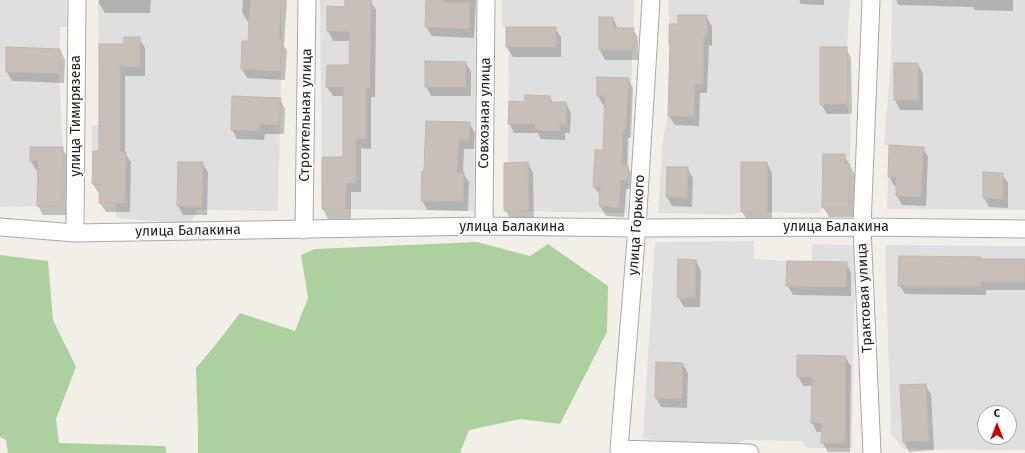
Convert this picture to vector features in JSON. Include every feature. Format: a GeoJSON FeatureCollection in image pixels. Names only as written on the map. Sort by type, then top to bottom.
{"type":"FeatureCollection","features":[{"type":"Feature","properties":{"kind":"street","name":"улица Тимирязева"},"geometry":{"type":"LineString","coordinates":[[75,233],[77,0]]}},
{"type":"Feature","properties":{"kind":"street","name":"Строительная улица"},"geometry":{"type":"LineString","coordinates":[[304,230],[307,0]]}},
{"type":"Feature","properties":{"kind":"street","name":"Совхозная улица"},"geometry":{"type":"LineString","coordinates":[[484,226],[486,0]]}},
{"type":"Feature","properties":{"kind":"street","name":"улица Горького"},"geometry":{"type":"LineString","coordinates":[[651,0],[637,228],[619,449],[750,453]]}},
{"type":"Feature","properties":{"kind":"street","name":"Трактовая улица"},"geometry":{"type":"LineString","coordinates":[[871,0],[862,227],[872,453]]}},
{"type":"Feature","properties":{"kind":"street","name":"улица Балакина"},"geometry":{"type":"LineString","coordinates":[[0,227],[75,233],[484,226],[1025,229]]}},
{"type":"Feature","properties":{"kind":"shaded area"},"geometry":{"type":"Polygon","coordinates":[[[0,0],[66,0],[67,27],[60,27],[59,74],[63,147],[62,206],[0,207],[0,0]]]}},
{"type":"Feature","properties":{"kind":"shaded area"},"geometry":{"type":"Polygon","coordinates":[[[98,0],[281,0],[282,39],[278,211],[197,210],[190,224],[117,218],[115,203],[99,203],[100,185],[92,184],[92,125],[99,125],[98,0]]]}},
{"type":"Feature","properties":{"kind":"shaded area"},"geometry":{"type":"Polygon","coordinates":[[[320,0],[476,0],[474,211],[322,209],[320,0]]]}},
{"type":"Feature","properties":{"kind":"shaded area"},"geometry":{"type":"Polygon","coordinates":[[[502,0],[634,0],[627,213],[504,211],[504,163],[508,163],[509,52],[506,47],[506,27],[502,27],[502,0]]]}},
{"type":"Feature","properties":{"kind":"shaded area"},"geometry":{"type":"Polygon","coordinates":[[[669,0],[850,0],[847,47],[847,104],[851,125],[849,208],[822,208],[818,213],[741,212],[731,215],[658,213],[663,139],[668,116],[670,47],[669,0]]]}},
{"type":"Feature","properties":{"kind":"shaded area"},"geometry":{"type":"Polygon","coordinates":[[[892,0],[1025,0],[1025,210],[887,209],[889,145],[884,145],[891,60],[892,0]]]}},
{"type":"Feature","properties":{"kind":"shaded area"},"geometry":{"type":"Polygon","coordinates":[[[754,241],[754,259],[787,261],[812,261],[812,244],[855,245],[852,448],[808,448],[801,441],[745,440],[731,446],[643,439],[655,242],[754,241]]]}},
{"type":"Feature","properties":{"kind":"shaded area"},"geometry":{"type":"Polygon","coordinates":[[[885,245],[1025,246],[1025,450],[904,449],[891,434],[885,245]]]}},
{"type":"Feature","properties":{"kind":"green space"},"geometry":{"type":"Polygon","coordinates":[[[477,242],[530,256],[548,244],[608,286],[607,332],[560,424],[521,419],[469,430],[460,453],[198,453],[196,368],[240,313],[295,331],[308,298],[301,255],[315,249],[477,242]]]}},
{"type":"Feature","properties":{"kind":"green space"},"geometry":{"type":"Polygon","coordinates":[[[0,255],[48,261],[53,320],[76,367],[56,419],[59,443],[165,446],[167,453],[8,453],[6,440],[0,437],[0,255]]]}},
{"type":"Feature","properties":{"kind":"building"},"geometry":{"type":"Polygon","coordinates":[[[250,0],[281,0],[279,39],[282,39],[280,71],[241,69],[242,41],[248,41],[250,0]]]}},
{"type":"Feature","properties":{"kind":"building"},"geometry":{"type":"Polygon","coordinates":[[[345,0],[371,0],[370,88],[366,88],[366,139],[356,139],[356,183],[346,183],[346,209],[322,209],[322,157],[343,157],[343,87],[326,87],[327,65],[349,65],[350,32],[327,31],[327,6],[345,7],[345,0]]]}},
{"type":"Feature","properties":{"kind":"building"},"geometry":{"type":"Polygon","coordinates":[[[426,0],[444,0],[444,2],[470,3],[469,29],[425,27],[426,0]]]}},
{"type":"Feature","properties":{"kind":"building"},"geometry":{"type":"Polygon","coordinates":[[[678,15],[707,15],[707,36],[704,36],[703,84],[695,84],[694,117],[668,116],[670,45],[669,24],[678,24],[678,15]]]}},
{"type":"Feature","properties":{"kind":"building"},"geometry":{"type":"Polygon","coordinates":[[[599,17],[613,17],[613,28],[634,28],[633,50],[599,50],[599,17]]]}},
{"type":"Feature","properties":{"kind":"building"},"geometry":{"type":"Polygon","coordinates":[[[506,27],[556,27],[556,47],[506,47],[506,27]]]}},
{"type":"Feature","properties":{"kind":"building"},"geometry":{"type":"Polygon","coordinates":[[[124,37],[140,37],[140,67],[120,66],[120,151],[126,152],[125,203],[99,203],[100,184],[92,184],[93,151],[99,151],[99,44],[124,44],[124,37]]]}},
{"type":"Feature","properties":{"kind":"building"},"geometry":{"type":"Polygon","coordinates":[[[6,47],[60,49],[59,74],[6,72],[6,47]]]}},
{"type":"Feature","properties":{"kind":"building"},"geometry":{"type":"Polygon","coordinates":[[[820,47],[847,47],[847,104],[820,105],[820,47]]]}},
{"type":"Feature","properties":{"kind":"building"},"geometry":{"type":"Polygon","coordinates":[[[425,61],[466,62],[466,87],[425,87],[425,61]]]}},
{"type":"Feature","properties":{"kind":"building"},"geometry":{"type":"Polygon","coordinates":[[[894,63],[918,63],[918,100],[894,100],[894,63]]]}},
{"type":"Feature","properties":{"kind":"building"},"geometry":{"type":"Polygon","coordinates":[[[597,77],[629,78],[626,129],[623,129],[622,165],[628,165],[628,180],[621,180],[619,208],[599,206],[600,187],[593,187],[595,150],[603,150],[605,96],[597,96],[597,77]]]}},
{"type":"Feature","properties":{"kind":"building"},"geometry":{"type":"Polygon","coordinates":[[[525,95],[550,96],[550,102],[566,102],[566,124],[560,124],[560,131],[535,130],[535,124],[508,124],[509,101],[525,102],[525,95]]]}},
{"type":"Feature","properties":{"kind":"building"},"geometry":{"type":"Polygon","coordinates":[[[232,96],[281,98],[279,125],[260,124],[259,131],[231,130],[232,96]]]}},
{"type":"Feature","properties":{"kind":"building"},"geometry":{"type":"Polygon","coordinates":[[[426,121],[470,122],[469,140],[459,140],[457,172],[464,172],[463,202],[421,201],[426,121]]]}},
{"type":"Feature","properties":{"kind":"building"},"geometry":{"type":"Polygon","coordinates":[[[889,145],[924,147],[921,197],[896,196],[896,177],[888,177],[889,145]]]}},
{"type":"Feature","properties":{"kind":"building"},"geometry":{"type":"Polygon","coordinates":[[[30,147],[63,147],[62,206],[37,206],[38,161],[30,161],[30,147]]]}},
{"type":"Feature","properties":{"kind":"building"},"geometry":{"type":"Polygon","coordinates":[[[823,154],[845,154],[845,164],[850,164],[849,208],[822,208],[823,154]]]}},
{"type":"Feature","properties":{"kind":"building"},"geometry":{"type":"Polygon","coordinates":[[[178,162],[203,162],[202,206],[177,206],[178,162]]]}},
{"type":"Feature","properties":{"kind":"building"},"geometry":{"type":"Polygon","coordinates":[[[528,162],[529,211],[504,211],[504,163],[528,162]]]}},
{"type":"Feature","properties":{"kind":"building"},"geometry":{"type":"Polygon","coordinates":[[[741,162],[767,162],[767,212],[741,212],[741,162]]]}},
{"type":"Feature","properties":{"kind":"building"},"geometry":{"type":"Polygon","coordinates":[[[667,167],[688,167],[687,198],[666,197],[667,167]]]}},
{"type":"Feature","properties":{"kind":"building"},"geometry":{"type":"Polygon","coordinates":[[[983,172],[1003,173],[1003,199],[983,198],[983,172]]]}},
{"type":"Feature","properties":{"kind":"building"},"geometry":{"type":"Polygon","coordinates":[[[899,256],[1025,259],[1025,282],[981,282],[981,286],[898,286],[899,256]]]}},
{"type":"Feature","properties":{"kind":"building"},"geometry":{"type":"Polygon","coordinates":[[[678,259],[696,260],[695,298],[677,298],[678,259]]]}},
{"type":"Feature","properties":{"kind":"building"},"geometry":{"type":"Polygon","coordinates":[[[787,261],[847,262],[846,287],[786,286],[787,261]]]}},
{"type":"Feature","properties":{"kind":"building"},"geometry":{"type":"Polygon","coordinates":[[[797,355],[846,356],[845,443],[821,443],[822,423],[811,423],[812,377],[797,377],[797,355]]]}},
{"type":"Feature","properties":{"kind":"building"},"geometry":{"type":"Polygon","coordinates":[[[656,362],[683,363],[682,399],[655,398],[656,362]]]}},
{"type":"Feature","properties":{"kind":"building"},"geometry":{"type":"Polygon","coordinates":[[[926,384],[929,441],[903,442],[900,385],[926,384]]]}}]}
